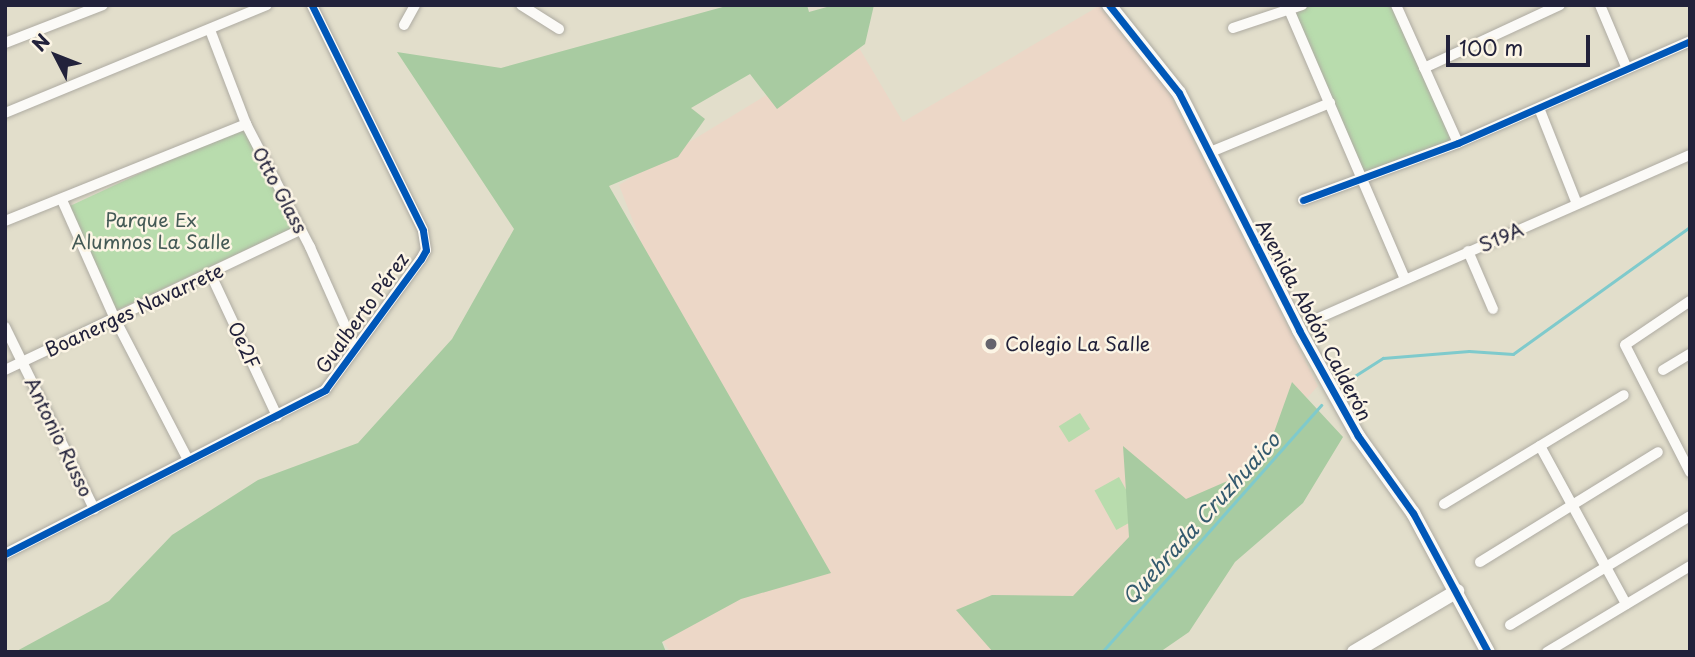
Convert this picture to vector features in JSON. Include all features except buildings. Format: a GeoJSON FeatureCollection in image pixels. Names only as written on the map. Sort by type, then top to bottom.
{"type":"FeatureCollection","features":[{"type":"Feature","properties":{"kind":"street"},"geometry":{"type":"LineString","coordinates":[[5,43],[103,5]]}},
{"type":"Feature","properties":{"kind":"street"},"geometry":{"type":"LineString","coordinates":[[5,113],[267,5]]}},
{"type":"Feature","properties":{"kind":"street","name":"Gualberto Pérez"},"geometry":{"type":"LineString","coordinates":[[5,554],[325,390],[421,259],[426,240],[312,5]]}},
{"type":"Feature","properties":{"kind":"street"},"geometry":{"type":"LineString","coordinates":[[404,25],[415,5]]}},
{"type":"Feature","properties":{"kind":"street"},"geometry":{"type":"LineString","coordinates":[[521,5],[559,29]]}},
{"type":"Feature","properties":{"kind":"street","name":"Avenida Abdón Calderón"},"geometry":{"type":"LineString","coordinates":[[1109,5],[1179,93],[1358,436],[1413,513],[1488,652]]}},
{"type":"Feature","properties":{"kind":"street"},"geometry":{"type":"LineString","coordinates":[[1233,28],[1302,5]]}},
{"type":"Feature","properties":{"kind":"street"},"geometry":{"type":"LineString","coordinates":[[1395,5],[1458,143]]}},
{"type":"Feature","properties":{"kind":"street"},"geometry":{"type":"LineString","coordinates":[[1424,68],[1560,5]]}},
{"type":"Feature","properties":{"kind":"street"},"geometry":{"type":"LineString","coordinates":[[1600,5],[1627,69]]}},
{"type":"Feature","properties":{"kind":"street"},"geometry":{"type":"LineString","coordinates":[[1288,8],[1359,181],[1405,279]]}},
{"type":"Feature","properties":{"kind":"street","name":"Otto Glass"},"geometry":{"type":"LineString","coordinates":[[210,30],[246,124],[300,230],[355,348]]}},
{"type":"Feature","properties":{"kind":"street"},"geometry":{"type":"LineString","coordinates":[[1303,200],[1458,143],[1690,41]]}},
{"type":"Feature","properties":{"kind":"street"},"geometry":{"type":"LineString","coordinates":[[1208,153],[1329,103]]}},
{"type":"Feature","properties":{"kind":"street"},"geometry":{"type":"LineString","coordinates":[[1539,108],[1577,204]]}},
{"type":"Feature","properties":{"kind":"street"},"geometry":{"type":"LineString","coordinates":[[5,221],[246,124]]}},
{"type":"Feature","properties":{"kind":"street","name":"S19A"},"geometry":{"type":"LineString","coordinates":[[1314,320],[1690,155]]}},
{"type":"Feature","properties":{"kind":"street"},"geometry":{"type":"LineString","coordinates":[[62,200],[115,319],[188,460]]}},
{"type":"Feature","properties":{"kind":"street","name":"Boanerges Navarrete"},"geometry":{"type":"LineString","coordinates":[[5,370],[211,275],[300,230]]}},
{"type":"Feature","properties":{"kind":"street"},"geometry":{"type":"LineString","coordinates":[[1468,251],[1493,309]]}},
{"type":"Feature","properties":{"kind":"street","name":"Oe2F"},"geometry":{"type":"LineString","coordinates":[[211,275],[277,415]]}},
{"type":"Feature","properties":{"kind":"street"},"geometry":{"type":"LineString","coordinates":[[1690,301],[1628,339],[1625,349],[1690,472]]}},
{"type":"Feature","properties":{"kind":"street","name":"Antonio Russo"},"geometry":{"type":"LineString","coordinates":[[5,327],[94,509]]}},
{"type":"Feature","properties":{"kind":"street"},"geometry":{"type":"LineString","coordinates":[[1663,370],[1690,354]]}},
{"type":"Feature","properties":{"kind":"street"},"geometry":{"type":"LineString","coordinates":[[1444,503],[1624,395]]}},
{"type":"Feature","properties":{"kind":"street"},"geometry":{"type":"LineString","coordinates":[[1540,446],[1626,604]]}},
{"type":"Feature","properties":{"kind":"street"},"geometry":{"type":"LineString","coordinates":[[1480,562],[1658,452]]}},
{"type":"Feature","properties":{"kind":"street"},"geometry":{"type":"LineString","coordinates":[[1510,625],[1690,516]]}},
{"type":"Feature","properties":{"kind":"street"},"geometry":{"type":"LineString","coordinates":[[1547,652],[1690,566]]}},
{"type":"Feature","properties":{"kind":"street"},"geometry":{"type":"LineString","coordinates":[[1354,652],[1457,592]]}},
{"type":"Feature","properties":{"kind":"shaded area","name":"Colegio La Salle"},"geometry":{"type":"Polygon","coordinates":[[[1099,6],[1167,89],[1318,386],[1074,652],[670,652],[645,611],[664,301],[619,185],[855,41],[903,122],[1099,6]]]}},
{"type":"Feature","properties":{"kind":"green space"},"geometry":{"type":"Polygon","coordinates":[[[730,5],[807,5],[809,12],[834,5],[874,5],[865,44],[777,109],[750,74],[691,108],[705,119],[678,157],[609,186],[831,573],[741,599],[662,642],[666,652],[15,652],[109,601],[172,535],[258,480],[358,443],[452,339],[514,229],[397,52],[501,68],[730,5]]]}},
{"type":"Feature","properties":{"kind":"green space"},"geometry":{"type":"Polygon","coordinates":[[[1302,5],[1396,5],[1458,143],[1359,181],[1290,11],[1302,5]]]}},
{"type":"Feature","properties":{"kind":"green space","name":"Parque Ex Alumnos La Salle"},"geometry":{"type":"Polygon","coordinates":[[[246,124],[294,227],[114,311],[66,208],[246,124]]]}},
{"type":"Feature","properties":{"kind":"green space"},"geometry":{"type":"Polygon","coordinates":[[[1292,382],[1343,437],[1303,503],[1235,562],[1189,632],[1160,652],[993,652],[956,610],[992,595],[1073,596],[1129,537],[1123,446],[1186,499],[1262,466],[1292,382]]]}},
{"type":"Feature","properties":{"kind":"green space"},"geometry":{"type":"Polygon","coordinates":[[[1080,413],[1090,429],[1069,442],[1059,426],[1080,413]]]}},
{"type":"Feature","properties":{"kind":"green space"},"geometry":{"type":"Polygon","coordinates":[[[1119,477],[1141,516],[1116,530],[1095,491],[1119,477]]]}},
{"type":"Feature","properties":{"kind":"waterway","name":"Quebrada Cruzhuaico"},"geometry":{"type":"LineString","coordinates":[[1339,386],[1383,358],[1469,351],[1513,354],[1690,227]]}},
{"type":"Feature","properties":{"kind":"waterway","name":"Quebrada Cruzhuaico"},"geometry":{"type":"LineString","coordinates":[[1102,652],[1321,405]]}},
{"type":"Feature","properties":{"kind":"cycle path"},"geometry":{"type":"LineString","coordinates":[[5,554],[325,390],[421,259],[426,250],[423,230],[312,5]]}},
{"type":"Feature","properties":{"kind":"cycle path"},"geometry":{"type":"LineString","coordinates":[[1109,5],[1179,93],[1299,330],[1358,436],[1413,513],[1488,652]]}},
{"type":"Feature","properties":{"kind":"cycle path"},"geometry":{"type":"LineString","coordinates":[[1303,200],[1458,143],[1690,41]]}},
{"type":"Feature","properties":{"kind":"place","name":"Colegio La Salle"},"geometry":{"type":"Point","coordinates":[991,344]}}]}
